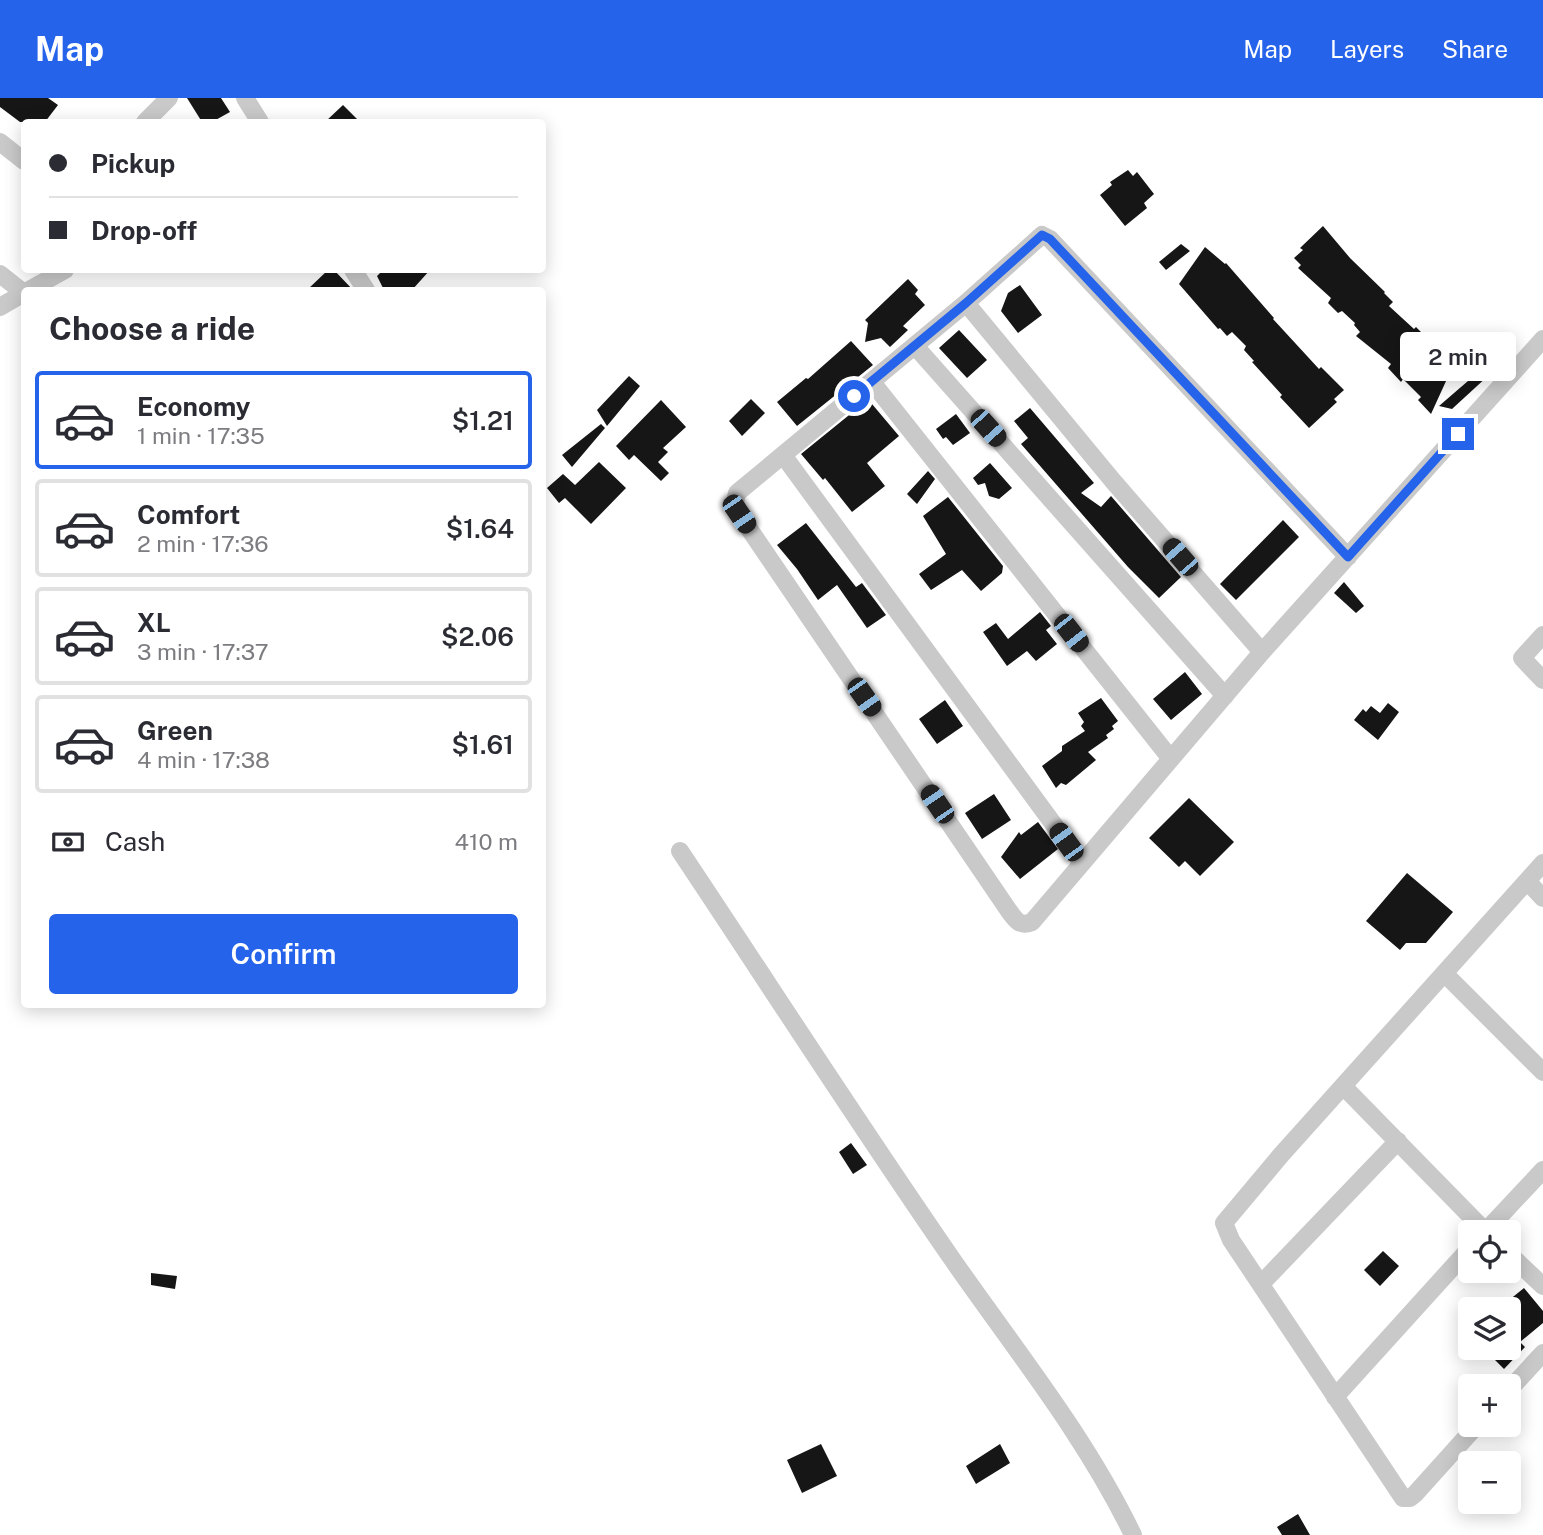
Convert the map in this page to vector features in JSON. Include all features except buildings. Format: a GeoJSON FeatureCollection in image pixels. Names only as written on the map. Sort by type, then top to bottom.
{"type":"FeatureCollection","features":[{"type":"Feature","properties":{"kind":"street"},"geometry":{"type":"LineString","coordinates":[[244,98],[258,119]]}},
{"type":"Feature","properties":{"kind":"street"},"geometry":{"type":"LineString","coordinates":[[148,119],[167,99]]}},
{"type":"Feature","properties":{"kind":"street"},"geometry":{"type":"LineString","coordinates":[[0,142],[21,159]]}},
{"type":"Feature","properties":{"kind":"street"},"geometry":{"type":"LineString","coordinates":[[1348,557],[1050,239],[1042,235],[966,303],[737,493],[735,502],[739,514],[1015,919],[1025,925],[1032,922],[1262,652],[1348,557],[1543,340]]}},
{"type":"Feature","properties":{"kind":"street"},"geometry":{"type":"LineString","coordinates":[[35,287],[60,273]]}},
{"type":"Feature","properties":{"kind":"street"},"geometry":{"type":"LineString","coordinates":[[0,274],[21,289]]}},
{"type":"Feature","properties":{"kind":"street"},"geometry":{"type":"LineString","coordinates":[[0,307],[21,295]]}},
{"type":"Feature","properties":{"kind":"street"},"geometry":{"type":"LineString","coordinates":[[966,303],[1113,481],[1262,652]]}},
{"type":"Feature","properties":{"kind":"street"},"geometry":{"type":"LineString","coordinates":[[915,346],[1225,696]]}},
{"type":"Feature","properties":{"kind":"street"},"geometry":{"type":"LineString","coordinates":[[872,382],[1171,759]]}},
{"type":"Feature","properties":{"kind":"street"},"geometry":{"type":"LineString","coordinates":[[783,455],[1082,863]]}},
{"type":"Feature","properties":{"kind":"street"},"geometry":{"type":"LineString","coordinates":[[1543,635],[1522,658],[1543,680]]}},
{"type":"Feature","properties":{"kind":"street"},"geometry":{"type":"LineString","coordinates":[[680,851],[912,1200],[1065,1419],[1133,1535]]}},
{"type":"Feature","properties":{"kind":"street"},"geometry":{"type":"LineString","coordinates":[[1466,1437],[1415,1494],[1404,1498],[1228,1235],[1224,1223],[1543,863]]}},
{"type":"Feature","properties":{"kind":"street"},"geometry":{"type":"LineString","coordinates":[[1527,881],[1543,898]]}},
{"type":"Feature","properties":{"kind":"street"},"geometry":{"type":"LineString","coordinates":[[1444,974],[1543,1072]]}},
{"type":"Feature","properties":{"kind":"street"},"geometry":{"type":"LineString","coordinates":[[1343,1086],[1474,1220]]}},
{"type":"Feature","properties":{"kind":"street"},"geometry":{"type":"LineString","coordinates":[[1261,1284],[1398,1141]]}},
{"type":"Feature","properties":{"kind":"street"},"geometry":{"type":"LineString","coordinates":[[1496,1220],[1543,1170]]}},
{"type":"Feature","properties":{"kind":"street"},"geometry":{"type":"LineString","coordinates":[[1335,1397],[1458,1261]]}},
{"type":"Feature","properties":{"kind":"street"},"geometry":{"type":"LineString","coordinates":[[1521,1265],[1543,1286]]}},
{"type":"Feature","properties":{"kind":"street"},"geometry":{"type":"LineString","coordinates":[[1521,1377],[1543,1353]]}},
{"type":"Feature","properties":{"kind":"route"},"geometry":{"type":"LineString","coordinates":[[854,396],[966,303],[1042,235],[1050,239],[1348,557],[1458,434]]}}]}
